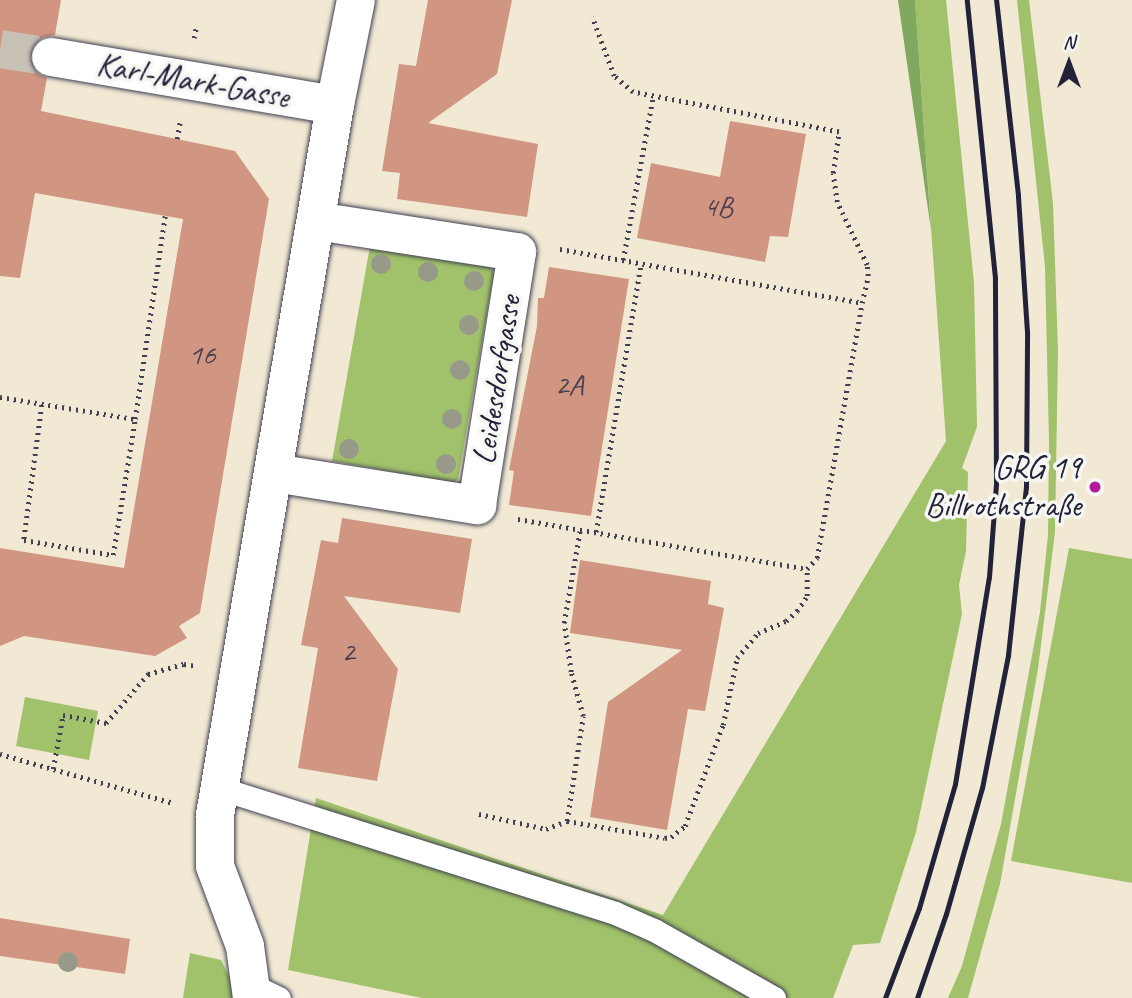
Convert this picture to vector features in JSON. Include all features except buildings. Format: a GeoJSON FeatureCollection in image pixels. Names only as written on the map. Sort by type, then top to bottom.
{"type":"FeatureCollection","features":[{"type":"Feature","properties":{"kind":"street"},"geometry":{"type":"LineString","coordinates":[[261,993],[215,866],[217,801],[335,105],[356,0]]}},
{"type":"Feature","properties":{"kind":"street","name":"Karl-Mark-Gasse"},"geometry":{"type":"LineString","coordinates":[[51,57],[335,105]]}},
{"type":"Feature","properties":{"kind":"street","name":"Leidesdorfgasse"},"geometry":{"type":"LineString","coordinates":[[274,473],[477,505],[517,252],[317,220]]}},
{"type":"Feature","properties":{"kind":"lane"},"geometry":{"type":"LineString","coordinates":[[217,801],[615,913],[654,930],[774,998]]}},
{"type":"Feature","properties":{"kind":"path"},"geometry":{"type":"LineString","coordinates":[[479,814],[546,829],[567,821],[665,838],[685,826],[723,724],[737,658],[758,633],[786,621],[807,596],[807,569],[817,558],[862,303],[867,265],[841,216],[834,187],[833,173],[839,132],[632,92],[614,76],[592,17]]}},
{"type":"Feature","properties":{"kind":"path"},"geometry":{"type":"LineString","coordinates":[[623,260],[653,96]]}},
{"type":"Feature","properties":{"kind":"path"},"geometry":{"type":"LineString","coordinates":[[42,405],[24,540],[113,555],[165,216]]}},
{"type":"Feature","properties":{"kind":"path"},"geometry":{"type":"LineString","coordinates":[[517,252],[554,248],[862,303]]}},
{"type":"Feature","properties":{"kind":"path"},"geometry":{"type":"LineString","coordinates":[[596,532],[641,264]]}},
{"type":"Feature","properties":{"kind":"path"},"geometry":{"type":"LineString","coordinates":[[0,397],[135,419]]}},
{"type":"Feature","properties":{"kind":"path"},"geometry":{"type":"LineString","coordinates":[[477,505],[507,517],[807,569]]}},
{"type":"Feature","properties":{"kind":"path"},"geometry":{"type":"LineString","coordinates":[[567,821],[583,716],[571,672],[564,623],[580,530]]}},
{"type":"Feature","properties":{"kind":"path"},"geometry":{"type":"LineString","coordinates":[[54,769],[63,715],[106,723],[148,674],[184,664],[238,676]]}},
{"type":"Feature","properties":{"kind":"path"},"geometry":{"type":"LineString","coordinates":[[0,754],[54,769],[217,801]]}},
{"type":"Feature","properties":{"kind":"green space"},"geometry":{"type":"Polygon","coordinates":[[[898,0],[915,0],[931,230],[917,133],[898,0]]]}},
{"type":"Feature","properties":{"kind":"green space"},"geometry":{"type":"Polygon","coordinates":[[[915,0],[946,0],[974,283],[977,427],[962,468],[968,472],[966,551],[959,585],[962,614],[916,832],[880,943],[853,945],[833,998],[422,998],[288,970],[316,798],[663,915],[946,441],[915,0]]]}},
{"type":"Feature","properties":{"kind":"green space"},"geometry":{"type":"Polygon","coordinates":[[[1017,0],[1029,0],[1053,203],[1058,351],[1055,532],[1038,669],[1000,884],[968,998],[948,998],[962,966],[1001,824],[1040,612],[1048,535],[1045,267],[1017,0]]]}},
{"type":"Feature","properties":{"kind":"green space"},"geometry":{"type":"Polygon","coordinates":[[[370,246],[490,266],[494,273],[458,479],[454,483],[332,461],[370,246]]]}},
{"type":"Feature","properties":{"kind":"green space"},"geometry":{"type":"Polygon","coordinates":[[[1069,548],[1132,559],[1132,883],[1011,861],[1069,548]]]}},
{"type":"Feature","properties":{"kind":"green space"},"geometry":{"type":"Polygon","coordinates":[[[25,697],[98,711],[89,760],[16,746],[25,697]]]}},
{"type":"Feature","properties":{"kind":"green space"},"geometry":{"type":"Polygon","coordinates":[[[190,953],[221,960],[240,998],[183,998],[190,953]]]}},
{"type":"Feature","properties":{"kind":"tunnel"},"geometry":{"type":"LineString","coordinates":[[0,49],[51,57]]}},
{"type":"Feature","properties":{"kind":"railway"},"geometry":{"type":"LineString","coordinates":[[885,998],[919,908],[955,784],[989,577],[996,483],[995,278],[967,0]]}},
{"type":"Feature","properties":{"kind":"railway"},"geometry":{"type":"LineString","coordinates":[[917,998],[946,914],[982,788],[1008,655],[1026,487],[1027,332],[1018,195],[996,0]]}},
{"type":"Feature","properties":{"kind":"place","name":"GRG 19 Billrothstraße"},"geometry":{"type":"Point","coordinates":[1095,487]}}]}
